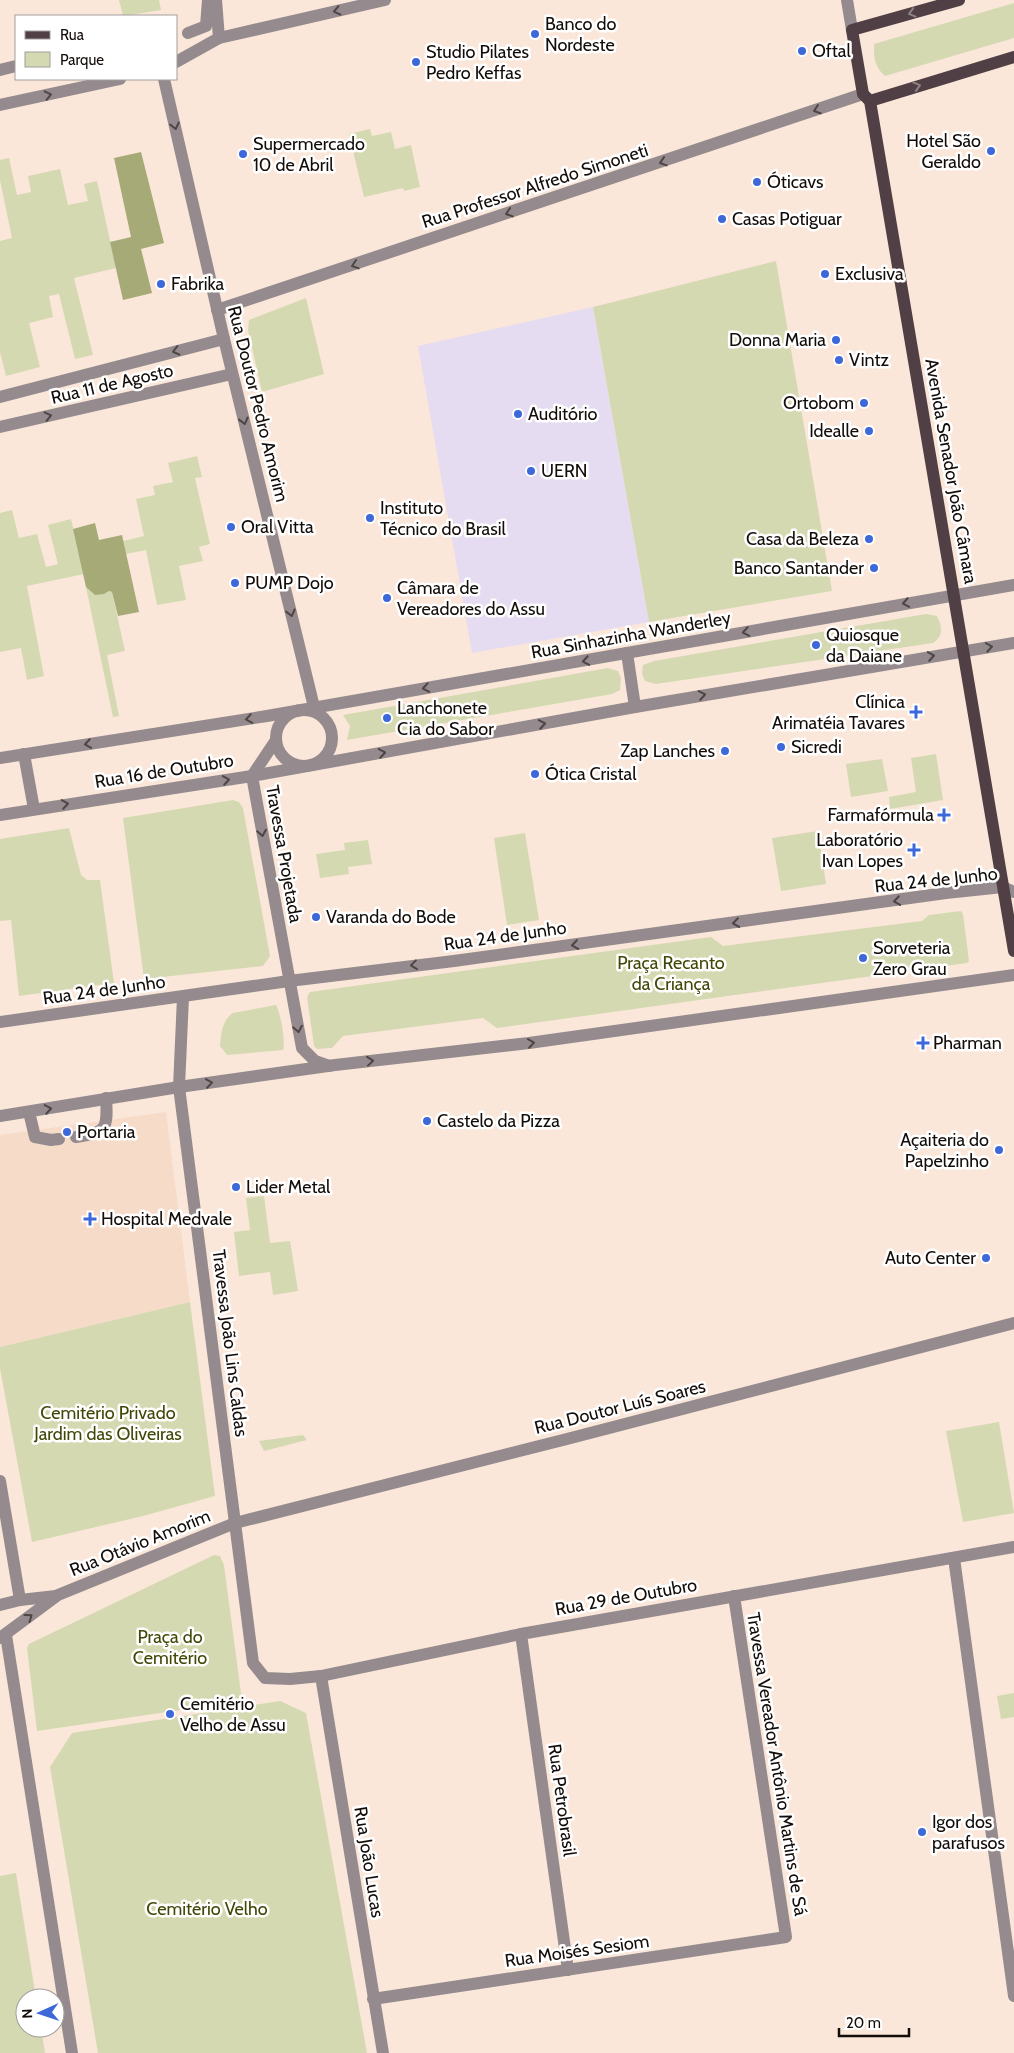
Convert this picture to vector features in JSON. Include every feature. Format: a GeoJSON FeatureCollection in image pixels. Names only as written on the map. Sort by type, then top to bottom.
{"type":"FeatureCollection","features":[{"type":"Feature","properties":{"kind":"main road"},"geometry":{"type":"LineString","coordinates":[[852,30],[959,0]]}},
{"type":"Feature","properties":{"kind":"main road","name":"Avenida Senador João Câmara"},"geometry":{"type":"LineString","coordinates":[[852,30],[867,97],[963,651],[1008,889],[1014,951]]}},
{"type":"Feature","properties":{"kind":"main road"},"geometry":{"type":"LineString","coordinates":[[867,97],[1014,57]]}},
{"type":"Feature","properties":{"kind":"street"},"geometry":{"type":"LineString","coordinates":[[182,34],[206,26],[208,0]]}},
{"type":"Feature","properties":{"kind":"street"},"geometry":{"type":"LineString","coordinates":[[216,0],[219,38]]}},
{"type":"Feature","properties":{"kind":"street"},"geometry":{"type":"LineString","coordinates":[[178,61],[219,38],[385,0]]}},
{"type":"Feature","properties":{"kind":"street","name":"Avenida Senador João Câmara"},"geometry":{"type":"LineString","coordinates":[[847,0],[852,30]]}},
{"type":"Feature","properties":{"kind":"street"},"geometry":{"type":"LineString","coordinates":[[182,34],[219,38]]}},
{"type":"Feature","properties":{"kind":"street"},"geometry":{"type":"LineString","coordinates":[[0,70],[15,66]]}},
{"type":"Feature","properties":{"kind":"street"},"geometry":{"type":"LineString","coordinates":[[0,105],[115,80]]}},
{"type":"Feature","properties":{"kind":"street","name":"Rua Doutor Pedro Amorim"},"geometry":{"type":"LineString","coordinates":[[164,80],[232,374],[314,707]]}},
{"type":"Feature","properties":{"kind":"street","name":"Rua Professor Alfredo Simoneti"},"geometry":{"type":"LineString","coordinates":[[217,310],[867,97]]}},
{"type":"Feature","properties":{"kind":"street","name":"Rua 11 de Agosto"},"geometry":{"type":"LineString","coordinates":[[0,397],[224,339]]}},
{"type":"Feature","properties":{"kind":"street","name":"Rua 11 de Agosto"},"geometry":{"type":"LineString","coordinates":[[0,427],[232,374]]}},
{"type":"Feature","properties":{"kind":"street","name":"Rua Sinhazinha Wanderley"},"geometry":{"type":"LineString","coordinates":[[314,707],[627,654],[1014,585]]}},
{"type":"Feature","properties":{"kind":"street"},"geometry":{"type":"LineString","coordinates":[[627,654],[636,707],[1014,642]]}},
{"type":"Feature","properties":{"kind":"street"},"geometry":{"type":"LineString","coordinates":[[0,758],[314,707]]}},
{"type":"Feature","properties":{"kind":"street","name":"Rua 16 de Outubro"},"geometry":{"type":"LineString","coordinates":[[0,815],[252,776],[636,707]]}},
{"type":"Feature","properties":{"kind":"street"},"geometry":{"type":"LineString","coordinates":[[299,710],[320,714],[326,719],[332,733],[332,740],[327,754],[322,760],[308,766],[301,766],[287,760],[278,748],[276,740],[278,726],[283,718],[299,710]]}},
{"type":"Feature","properties":{"kind":"street","name":"Travessa Projetada"},"geometry":{"type":"LineString","coordinates":[[276,740],[252,776],[302,1048],[315,1061],[329,1066]]}},
{"type":"Feature","properties":{"kind":"street"},"geometry":{"type":"LineString","coordinates":[[24,754],[34,809]]}},
{"type":"Feature","properties":{"kind":"street","name":"Rua 24 de Junho"},"geometry":{"type":"LineString","coordinates":[[0,1022],[289,981],[1008,889]]}},
{"type":"Feature","properties":{"kind":"street"},"geometry":{"type":"LineString","coordinates":[[0,1116],[179,1087],[329,1066],[529,1044],[1014,974]]}},
{"type":"Feature","properties":{"kind":"street","name":"Travessa João Lins Caldas"},"geometry":{"type":"LineString","coordinates":[[182,997],[179,1087],[253,1663]]}},
{"type":"Feature","properties":{"kind":"street"},"geometry":{"type":"LineString","coordinates":[[76,1137],[95,1134],[103,1129],[107,1120],[106,1098]]}},
{"type":"Feature","properties":{"kind":"street"},"geometry":{"type":"LineString","coordinates":[[29,1112],[35,1136],[51,1140],[59,1139]]}},
{"type":"Feature","properties":{"kind":"street","name":"Rua Doutor Luís Soares"},"geometry":{"type":"LineString","coordinates":[[235,1522],[563,1440],[1014,1323]]}},
{"type":"Feature","properties":{"kind":"street"},"geometry":{"type":"LineString","coordinates":[[0,1481],[20,1600]]}},
{"type":"Feature","properties":{"kind":"street","name":"Rua Otávio Amorim"},"geometry":{"type":"LineString","coordinates":[[0,1605],[20,1600],[58,1595],[235,1522]]}},
{"type":"Feature","properties":{"kind":"street","name":"Rua 29 de Outubro"},"geometry":{"type":"LineString","coordinates":[[253,1663],[265,1678],[290,1679],[321,1676],[521,1634],[1014,1547]]}},
{"type":"Feature","properties":{"kind":"street"},"geometry":{"type":"LineString","coordinates":[[954,1558],[1014,1996]]}},
{"type":"Feature","properties":{"kind":"street","name":"Rua Otávio Amorim"},"geometry":{"type":"LineString","coordinates":[[3,1637],[58,1595]]}},
{"type":"Feature","properties":{"kind":"street","name":"Travessa Vereador Antônio Martins de Sá"},"geometry":{"type":"LineString","coordinates":[[734,1596],[786,1938]]}},
{"type":"Feature","properties":{"kind":"street","name":"Rua Petrobrasil"},"geometry":{"type":"LineString","coordinates":[[521,1634],[568,1970]]}},
{"type":"Feature","properties":{"kind":"street"},"geometry":{"type":"LineString","coordinates":[[3,1637],[72,2053]]}},
{"type":"Feature","properties":{"kind":"street","name":"Rua João Lucas"},"geometry":{"type":"LineString","coordinates":[[321,1676],[383,2053]]}},
{"type":"Feature","properties":{"kind":"street","name":"Rua Moisés Sesiom"},"geometry":{"type":"LineString","coordinates":[[373,1999],[786,1938]]}},
{"type":"Feature","properties":{"kind":"shaded area","name":"UERN"},"geometry":{"type":"Polygon","coordinates":[[[593,307],[649,622],[472,653],[418,346],[593,307]]]}},
{"type":"Feature","properties":{"kind":"shaded area","name":"Hospital Medvale"},"geometry":{"type":"Polygon","coordinates":[[[166,1112],[190,1302],[0,1347],[0,1135],[166,1112]]]}},
{"type":"Feature","properties":{"kind":"green space"},"geometry":{"type":"Polygon","coordinates":[[[119,0],[159,0],[161,10],[123,15],[119,0]]]}},
{"type":"Feature","properties":{"kind":"green space"},"geometry":{"type":"Polygon","coordinates":[[[1014,3],[1014,38],[885,76],[877,65],[874,44],[1014,3]]]}},
{"type":"Feature","properties":{"kind":"green space"},"geometry":{"type":"Polygon","coordinates":[[[370,129],[372,136],[391,132],[395,149],[411,145],[420,187],[404,191],[403,188],[364,197],[349,134],[370,129]]]}},
{"type":"Feature","properties":{"kind":"green space"},"geometry":{"type":"Polygon","coordinates":[[[141,152],[164,243],[141,249],[152,293],[123,300],[110,242],[131,237],[114,158],[141,152]]]}},
{"type":"Feature","properties":{"kind":"green space"},"geometry":{"type":"Polygon","coordinates":[[[9,158],[17,195],[31,192],[28,176],[60,169],[68,205],[88,201],[84,184],[97,181],[116,268],[74,278],[93,355],[75,359],[59,294],[49,296],[53,317],[29,323],[40,367],[6,376],[0,352],[0,241],[12,238],[0,180],[0,160],[9,158]]]}},
{"type":"Feature","properties":{"kind":"green space"},"geometry":{"type":"Polygon","coordinates":[[[776,261],[832,591],[649,622],[593,307],[776,261]]]}},
{"type":"Feature","properties":{"kind":"green space"},"geometry":{"type":"Polygon","coordinates":[[[306,298],[324,374],[262,392],[248,330],[249,320],[306,298]]]}},
{"type":"Feature","properties":{"kind":"green space"},"geometry":{"type":"Polygon","coordinates":[[[197,456],[202,477],[195,478],[210,544],[199,547],[203,561],[179,566],[186,600],[157,605],[146,550],[126,554],[123,541],[144,536],[136,499],[155,495],[153,486],[173,482],[168,463],[197,456]]]}},
{"type":"Feature","properties":{"kind":"green space"},"geometry":{"type":"Polygon","coordinates":[[[12,510],[19,538],[37,534],[46,567],[58,564],[48,525],[71,519],[84,574],[27,586],[44,676],[27,680],[21,648],[0,652],[0,513],[12,510]]]}},
{"type":"Feature","properties":{"kind":"green space"},"geometry":{"type":"Polygon","coordinates":[[[95,523],[99,540],[122,535],[139,612],[118,616],[112,592],[109,591],[104,594],[95,595],[86,587],[73,529],[95,523]]]}},
{"type":"Feature","properties":{"kind":"green space"},"geometry":{"type":"Polygon","coordinates":[[[86,587],[95,595],[109,591],[112,592],[125,651],[107,655],[119,716],[113,717],[86,587]]]}},
{"type":"Feature","properties":{"kind":"green space"},"geometry":{"type":"Polygon","coordinates":[[[926,614],[937,616],[940,623],[941,631],[939,637],[933,643],[656,684],[645,681],[642,674],[643,665],[654,661],[926,614]]]}},
{"type":"Feature","properties":{"kind":"green space"},"geometry":{"type":"Polygon","coordinates":[[[608,668],[618,671],[621,678],[620,690],[612,694],[347,740],[350,726],[343,715],[608,668]]]}},
{"type":"Feature","properties":{"kind":"green space"},"geometry":{"type":"Polygon","coordinates":[[[936,754],[943,800],[890,809],[889,797],[916,792],[911,758],[936,754]]]}},
{"type":"Feature","properties":{"kind":"green space"},"geometry":{"type":"Polygon","coordinates":[[[882,759],[888,791],[851,797],[846,764],[882,759]]]}},
{"type":"Feature","properties":{"kind":"green space"},"geometry":{"type":"Polygon","coordinates":[[[233,800],[239,802],[243,808],[270,956],[263,966],[144,979],[123,818],[233,800]]]}},
{"type":"Feature","properties":{"kind":"green space"},"geometry":{"type":"Polygon","coordinates":[[[69,828],[81,875],[87,880],[100,880],[114,983],[19,996],[11,920],[0,921],[0,839],[69,828]]]}},
{"type":"Feature","properties":{"kind":"green space"},"geometry":{"type":"Polygon","coordinates":[[[818,831],[826,884],[781,891],[772,838],[818,831]]]}},
{"type":"Feature","properties":{"kind":"green space"},"geometry":{"type":"Polygon","coordinates":[[[525,833],[539,920],[507,925],[494,838],[525,833]]]}},
{"type":"Feature","properties":{"kind":"green space"},"geometry":{"type":"Polygon","coordinates":[[[368,840],[372,864],[348,867],[349,874],[320,878],[316,854],[345,850],[344,843],[368,840]]]}},
{"type":"Feature","properties":{"kind":"green space","name":"Praça Recanto da Criança"},"geometry":{"type":"Polygon","coordinates":[[[961,911],[963,914],[969,961],[967,963],[497,1028],[483,1018],[343,1036],[332,1048],[317,1049],[314,1046],[307,997],[310,992],[711,937],[723,946],[922,921],[929,915],[961,911]]]}},
{"type":"Feature","properties":{"kind":"green space"},"geometry":{"type":"Polygon","coordinates":[[[276,1005],[282,1027],[283,1050],[227,1055],[220,1046],[226,1019],[233,1013],[276,1005]]]}},
{"type":"Feature","properties":{"kind":"green space"},"geometry":{"type":"Polygon","coordinates":[[[264,1196],[270,1243],[290,1241],[298,1291],[273,1295],[270,1272],[239,1276],[234,1232],[250,1230],[246,1198],[264,1196]]]}},
{"type":"Feature","properties":{"kind":"green space","name":"Cemitério Privado Jardim das Oliveiras"},"geometry":{"type":"Polygon","coordinates":[[[190,1302],[215,1496],[143,1516],[32,1542],[0,1368],[0,1347],[190,1302]]]}},
{"type":"Feature","properties":{"kind":"green space"},"geometry":{"type":"Polygon","coordinates":[[[999,1422],[1014,1513],[963,1522],[946,1431],[999,1422]]]}},
{"type":"Feature","properties":{"kind":"green space"},"geometry":{"type":"Polygon","coordinates":[[[303,1435],[307,1440],[264,1451],[259,1441],[303,1435]]]}},
{"type":"Feature","properties":{"kind":"green space","name":"Praça do Cemitério"},"geometry":{"type":"Polygon","coordinates":[[[214,1555],[220,1556],[224,1565],[242,1701],[37,1731],[27,1648],[29,1644],[214,1555]]]}},
{"type":"Feature","properties":{"kind":"green space"},"geometry":{"type":"Polygon","coordinates":[[[1014,1693],[1014,1717],[1001,1719],[997,1696],[1014,1693]]]}},
{"type":"Feature","properties":{"kind":"green space","name":"Cemitério Velho"},"geometry":{"type":"Polygon","coordinates":[[[280,1701],[306,1713],[367,2053],[98,2053],[50,1767],[72,1733],[280,1701]]]}},
{"type":"Feature","properties":{"kind":"green space"},"geometry":{"type":"Polygon","coordinates":[[[16,1873],[34,1988],[15,1988],[15,2038],[43,2038],[45,2053],[0,2053],[0,1876],[16,1873]]]}},
{"type":"Feature","properties":{"kind":"place","name":"Banco do Nordeste"},"geometry":{"type":"Point","coordinates":[535,34]}},
{"type":"Feature","properties":{"kind":"place","name":"Oftal"},"geometry":{"type":"Point","coordinates":[802,51]}},
{"type":"Feature","properties":{"kind":"place","name":"Studio Pilates Pedro Keffas"},"geometry":{"type":"Point","coordinates":[416,62]}},
{"type":"Feature","properties":{"kind":"place","name":"Hotel São Geraldo"},"geometry":{"type":"Point","coordinates":[991,151]}},
{"type":"Feature","properties":{"kind":"place","name":"Supermercado 10 de Abril"},"geometry":{"type":"Point","coordinates":[243,154]}},
{"type":"Feature","properties":{"kind":"place","name":"Óticavs"},"geometry":{"type":"Point","coordinates":[757,182]}},
{"type":"Feature","properties":{"kind":"place","name":"Casas Potiguar"},"geometry":{"type":"Point","coordinates":[722,219]}},
{"type":"Feature","properties":{"kind":"place","name":"Exclusiva"},"geometry":{"type":"Point","coordinates":[825,274]}},
{"type":"Feature","properties":{"kind":"place","name":"Fabrika"},"geometry":{"type":"Point","coordinates":[161,284]}},
{"type":"Feature","properties":{"kind":"place","name":"Donna Maria"},"geometry":{"type":"Point","coordinates":[836,340]}},
{"type":"Feature","properties":{"kind":"place","name":"Vintz"},"geometry":{"type":"Point","coordinates":[839,360]}},
{"type":"Feature","properties":{"kind":"place","name":"Ortobom"},"geometry":{"type":"Point","coordinates":[864,403]}},
{"type":"Feature","properties":{"kind":"place","name":"Auditório"},"geometry":{"type":"Point","coordinates":[518,414]}},
{"type":"Feature","properties":{"kind":"place","name":"Idealle"},"geometry":{"type":"Point","coordinates":[869,431]}},
{"type":"Feature","properties":{"kind":"place","name":"UERN"},"geometry":{"type":"Point","coordinates":[531,471]}},
{"type":"Feature","properties":{"kind":"place","name":"Instituto Técnico do Brasil"},"geometry":{"type":"Point","coordinates":[370,518]}},
{"type":"Feature","properties":{"kind":"place","name":"Oral Vitta"},"geometry":{"type":"Point","coordinates":[231,527]}},
{"type":"Feature","properties":{"kind":"place","name":"Casa da Beleza"},"geometry":{"type":"Point","coordinates":[869,539]}},
{"type":"Feature","properties":{"kind":"place","name":"Banco Santander"},"geometry":{"type":"Point","coordinates":[874,568]}},
{"type":"Feature","properties":{"kind":"place","name":"PUMP Dojo"},"geometry":{"type":"Point","coordinates":[235,583]}},
{"type":"Feature","properties":{"kind":"place","name":"Câmara de Vereadores do Assu"},"geometry":{"type":"Point","coordinates":[387,598]}},
{"type":"Feature","properties":{"kind":"place","name":"Quiosque da Daiane"},"geometry":{"type":"Point","coordinates":[816,645]}},
{"type":"Feature","properties":{"kind":"place","name":"Clínica Arimatéia Tavares"},"geometry":{"type":"Point","coordinates":[916,712]}},
{"type":"Feature","properties":{"kind":"place","name":"Lanchonete Cia do Sabor"},"geometry":{"type":"Point","coordinates":[387,718]}},
{"type":"Feature","properties":{"kind":"place","name":"Sicredi"},"geometry":{"type":"Point","coordinates":[781,747]}},
{"type":"Feature","properties":{"kind":"place","name":"Zap Lanches"},"geometry":{"type":"Point","coordinates":[725,751]}},
{"type":"Feature","properties":{"kind":"place","name":"Ótica Cristal"},"geometry":{"type":"Point","coordinates":[535,774]}},
{"type":"Feature","properties":{"kind":"place","name":"Farmafórmula"},"geometry":{"type":"Point","coordinates":[944,815]}},
{"type":"Feature","properties":{"kind":"place","name":"Laboratório Ivan Lopes"},"geometry":{"type":"Point","coordinates":[914,850]}},
{"type":"Feature","properties":{"kind":"place","name":"Varanda do Bode"},"geometry":{"type":"Point","coordinates":[316,917]}},
{"type":"Feature","properties":{"kind":"place","name":"Sorveteria Zero Grau"},"geometry":{"type":"Point","coordinates":[863,958]}},
{"type":"Feature","properties":{"kind":"place","name":"Pharman"},"geometry":{"type":"Point","coordinates":[923,1043]}},
{"type":"Feature","properties":{"kind":"place","name":"Castelo da Pizza"},"geometry":{"type":"Point","coordinates":[427,1121]}},
{"type":"Feature","properties":{"kind":"place","name":"Portaria"},"geometry":{"type":"Point","coordinates":[67,1132]}},
{"type":"Feature","properties":{"kind":"place","name":"Açaiteria do Papelzinho"},"geometry":{"type":"Point","coordinates":[999,1150]}},
{"type":"Feature","properties":{"kind":"place","name":"Lider Metal"},"geometry":{"type":"Point","coordinates":[236,1187]}},
{"type":"Feature","properties":{"kind":"place","name":"Hospital Medvale"},"geometry":{"type":"Point","coordinates":[90,1219]}},
{"type":"Feature","properties":{"kind":"place","name":"Auto Center"},"geometry":{"type":"Point","coordinates":[986,1258]}},
{"type":"Feature","properties":{"kind":"place","name":"Cemitério Velho de Assu"},"geometry":{"type":"Point","coordinates":[170,1714]}},
{"type":"Feature","properties":{"kind":"place","name":"Igor dos parafusos"},"geometry":{"type":"Point","coordinates":[922,1832]}}]}
